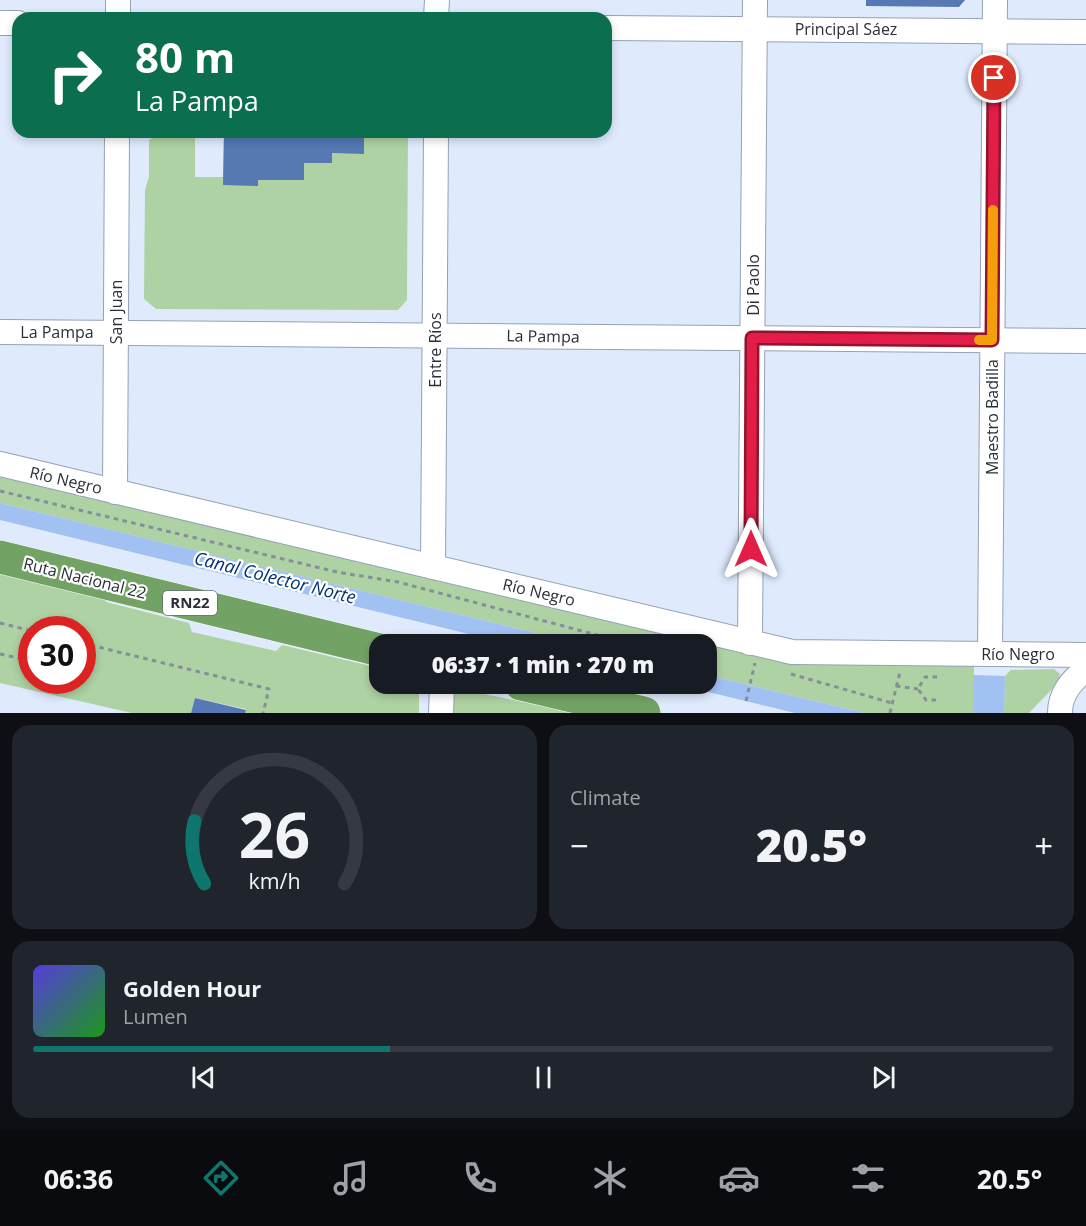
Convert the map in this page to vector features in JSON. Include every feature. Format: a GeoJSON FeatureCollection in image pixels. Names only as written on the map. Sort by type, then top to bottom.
{"type":"FeatureCollection","features":[{"type":"Feature","properties":{"kind":"highway","name":"Ruta Nacional 22"},"geometry":{"type":"LineString","coordinates":[[0,557],[369,647]]}},
{"type":"Feature","properties":{"kind":"highway"},"geometry":{"type":"LineString","coordinates":[[563,694],[644,713]]}},
{"type":"Feature","properties":{"kind":"street","name":"Di Paolo"},"geometry":{"type":"LineString","coordinates":[[754,649],[752,338],[755,0]]}},
{"type":"Feature","properties":{"kind":"street","name":"Maestro Badilla"},"geometry":{"type":"LineString","coordinates":[[990,654],[995,0]]}},
{"type":"Feature","properties":{"kind":"street","name":"Principal Sáez"},"geometry":{"type":"LineString","coordinates":[[612,28],[1086,32]]}},
{"type":"Feature","properties":{"kind":"street","name":"San Juan"},"geometry":{"type":"LineString","coordinates":[[115,492],[117,138]]}},
{"type":"Feature","properties":{"kind":"street","name":"Entre Ríos"},"geometry":{"type":"LineString","coordinates":[[433,567],[436,138]]}},
{"type":"Feature","properties":{"kind":"street","name":"La Pampa"},"geometry":{"type":"LineString","coordinates":[[0,332],[1086,341]]}},
{"type":"Feature","properties":{"kind":"street","name":"Río Negro"},"geometry":{"type":"LineString","coordinates":[[0,464],[433,567],[754,649],[802,653],[1086,655]]}},
{"type":"Feature","properties":{"kind":"street"},"geometry":{"type":"LineString","coordinates":[[1060,713],[1061,701],[1070,683],[1086,669]]}},
{"type":"Feature","properties":{"kind":"street"},"geometry":{"type":"LineString","coordinates":[[425,713],[426,694]]}},
{"type":"Feature","properties":{"kind":"street"},"geometry":{"type":"LineString","coordinates":[[441,713],[442,694]]}},
{"type":"Feature","properties":{"kind":"path"},"geometry":{"type":"LineString","coordinates":[[0,491],[337,572],[398,582],[593,634]]}},
{"type":"Feature","properties":{"kind":"path"},"geometry":{"type":"LineString","coordinates":[[0,623],[18,628]]}},
{"type":"Feature","properties":{"kind":"path"},"geometry":{"type":"LineString","coordinates":[[96,646],[269,689],[263,713]]}},
{"type":"Feature","properties":{"kind":"path"},"geometry":{"type":"LineString","coordinates":[[746,701],[754,649]]}},
{"type":"Feature","properties":{"kind":"path"},"geometry":{"type":"LineString","coordinates":[[0,654],[18,658]]}},
{"type":"Feature","properties":{"kind":"path"},"geometry":{"type":"LineString","coordinates":[[890,713],[901,667]]}},
{"type":"Feature","properties":{"kind":"path"},"geometry":{"type":"LineString","coordinates":[[789,674],[892,703]]}},
{"type":"Feature","properties":{"kind":"path"},"geometry":{"type":"LineString","coordinates":[[918,689],[925,677],[937,677]]}},
{"type":"Feature","properties":{"kind":"path"},"geometry":{"type":"LineString","coordinates":[[896,686],[918,689],[926,700],[938,700]]}},
{"type":"Feature","properties":{"kind":"green space"},"geometry":{"type":"Polygon","coordinates":[[[152,138],[195,138],[195,177],[223,177],[224,138],[408,138],[407,300],[398,310],[156,309],[144,299],[145,190],[149,177],[149,140],[152,138]]]}},
{"type":"Feature","properties":{"kind":"green space"},"geometry":{"type":"Polygon","coordinates":[[[0,472],[680,634],[540,634],[0,503],[0,472]]]}},
{"type":"Feature","properties":{"kind":"green space"},"geometry":{"type":"Polygon","coordinates":[[[0,569],[106,596],[106,602],[189,623],[192,632],[276,651],[282,645],[369,666],[369,694],[419,694],[419,713],[245,713],[246,709],[195,698],[191,713],[132,713],[48,694],[96,694],[96,616],[18,616],[18,687],[0,683],[0,569]]]}},
{"type":"Feature","properties":{"kind":"green space"},"geometry":{"type":"Polygon","coordinates":[[[721,644],[972,663],[974,666],[974,713],[864,713],[717,677],[717,646],[721,644]]]}},
{"type":"Feature","properties":{"kind":"green space"},"geometry":{"type":"Polygon","coordinates":[[[1054,669],[1060,674],[1058,683],[1029,713],[1004,713],[1005,676],[1011,670],[1054,669]]]}},
{"type":"Feature","properties":{"kind":"green space"},"geometry":{"type":"Polygon","coordinates":[[[452,694],[484,694],[577,713],[447,713],[452,694]]]}},
{"type":"Feature","properties":{"kind":"water","name":"Canal Colector Norte"},"geometry":{"type":"Polygon","coordinates":[[[0,503],[540,634],[469,634],[0,520],[0,503]]]}},
{"type":"Feature","properties":{"kind":"water"},"geometry":{"type":"Polygon","coordinates":[[[974,675],[1005,676],[1004,713],[974,713],[974,675]]]}},
{"type":"Feature","properties":{"kind":"water"},"geometry":{"type":"Polygon","coordinates":[[[717,677],[864,713],[795,713],[716,694],[717,677]]]}},
{"type":"Feature","properties":{"kind":"building"},"geometry":{"type":"Polygon","coordinates":[[[866,0],[965,0],[959,7],[866,6],[866,0]]]}},
{"type":"Feature","properties":{"kind":"building"},"geometry":{"type":"Polygon","coordinates":[[[224,138],[364,138],[364,154],[332,153],[332,163],[304,163],[304,180],[258,180],[258,186],[223,185],[224,138]]]}},
{"type":"Feature","properties":{"kind":"building"},"geometry":{"type":"Polygon","coordinates":[[[195,698],[246,710],[245,713],[191,713],[195,698]]]}},
{"type":"Feature","properties":{"kind":"slow traffic"},"geometry":{"type":"LineString","coordinates":[[979,340],[992,340],[993,210]]}},
{"type":"Feature","properties":{"kind":"route"},"geometry":{"type":"LineString","coordinates":[[751,549],[752,338],[992,340],[994,78]]}}]}
